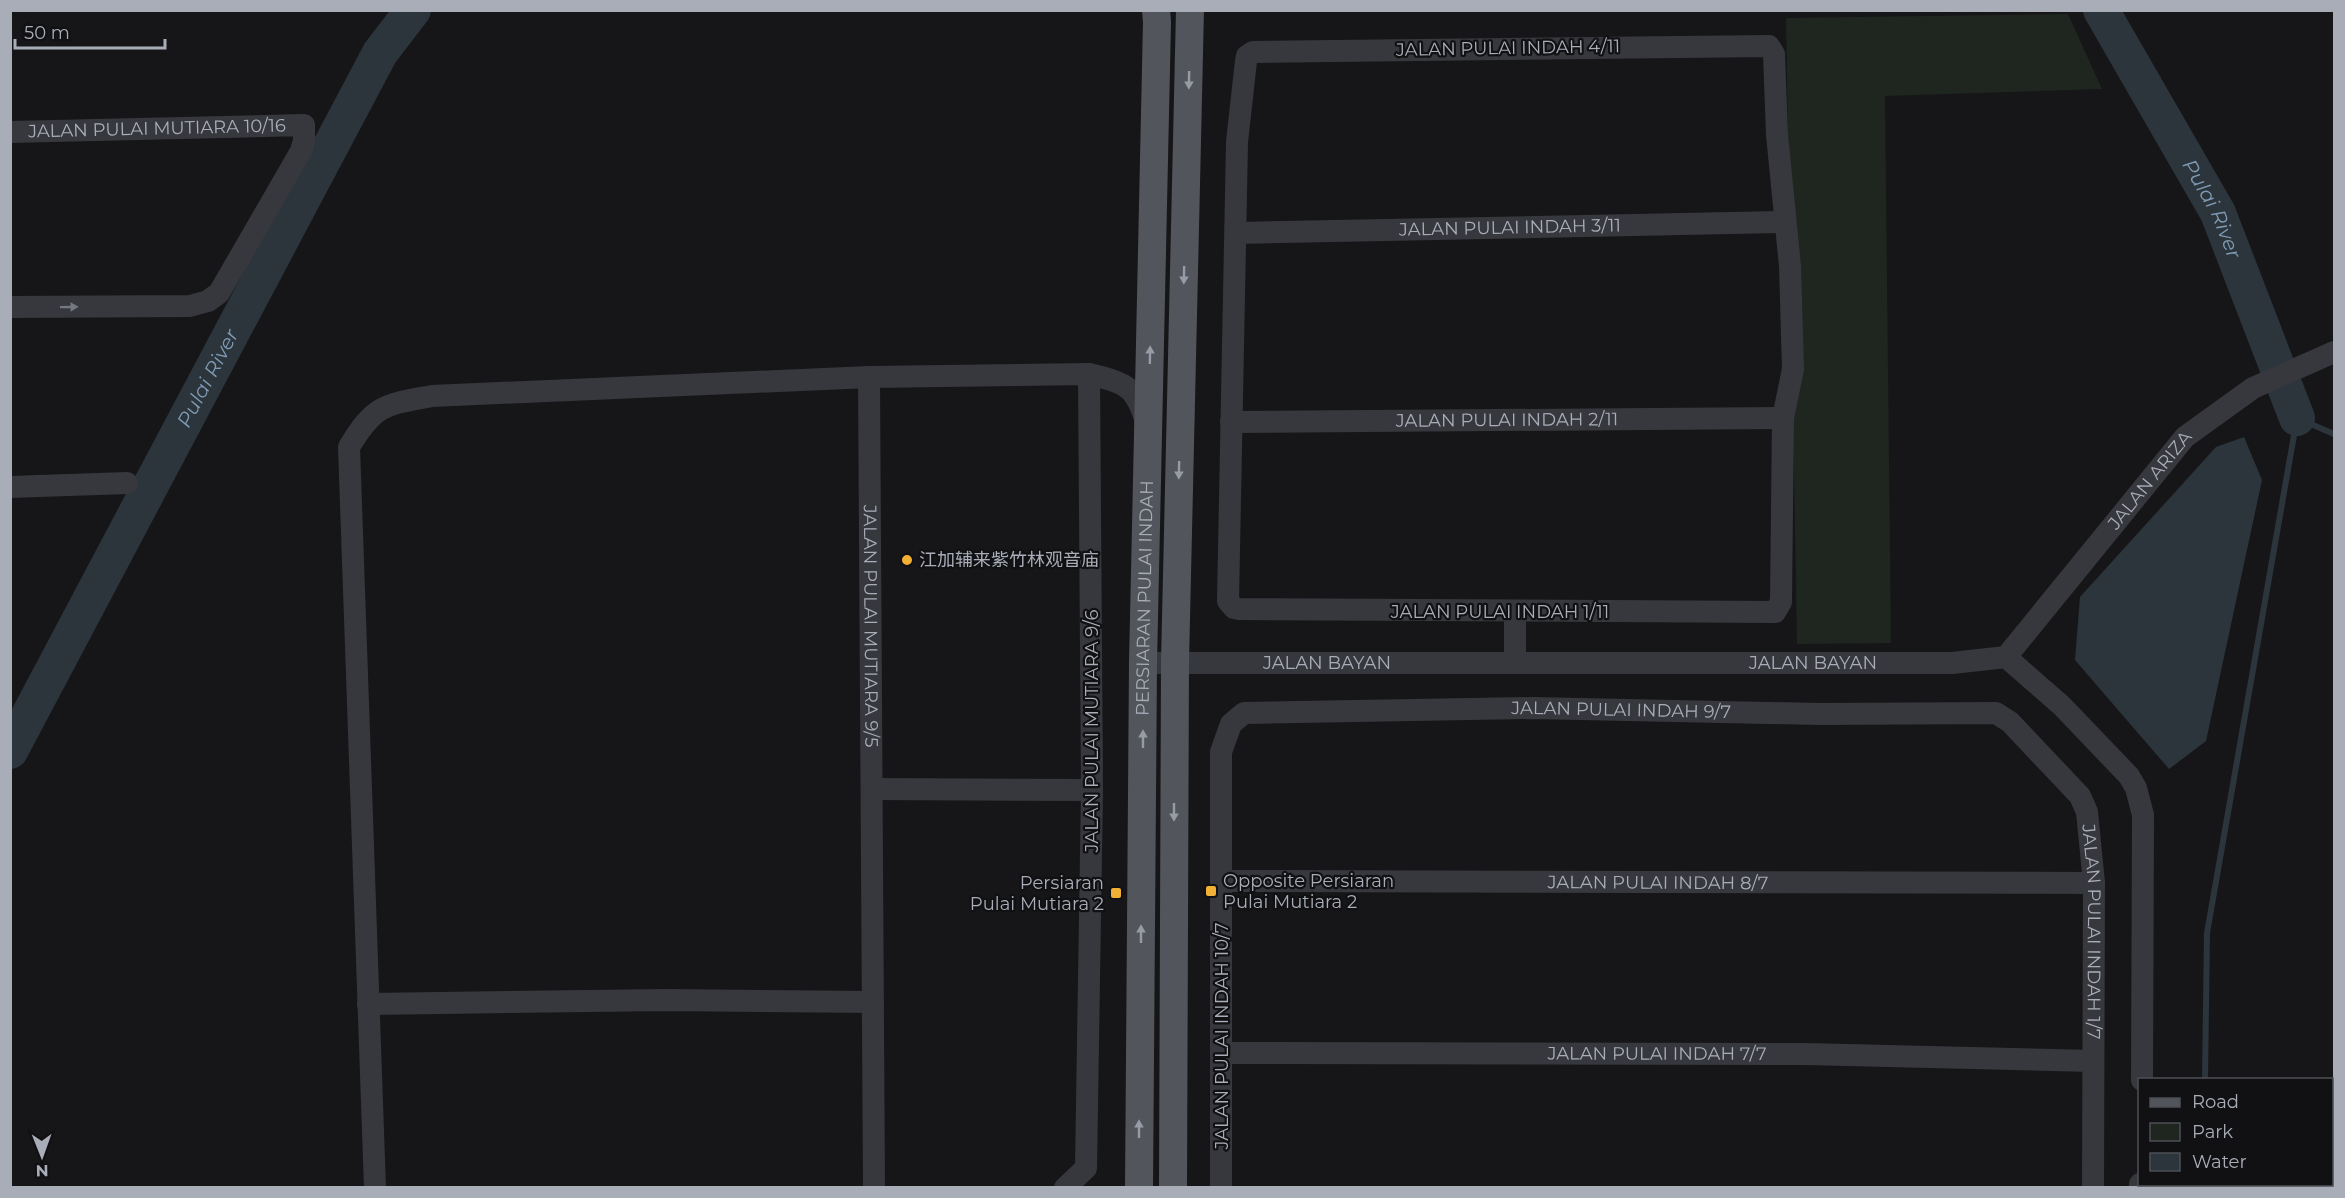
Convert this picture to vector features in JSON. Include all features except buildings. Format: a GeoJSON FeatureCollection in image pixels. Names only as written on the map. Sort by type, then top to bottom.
{"type":"FeatureCollection","features":[{"type":"Feature","properties":{"kind":"main road","name":"PERSIARAN PULAI INDAH"},"geometry":{"type":"LineString","coordinates":[[1139,1188],[1143,663],[1156,10]]}},
{"type":"Feature","properties":{"kind":"main road","name":"PERSIARAN PULAI INDAH"},"geometry":{"type":"LineString","coordinates":[[1173,1188],[1175,662],[1190,10]]}},
{"type":"Feature","properties":{"kind":"street","name":"JALAN PULAI INDAH 4/11"},"geometry":{"type":"LineString","coordinates":[[1236,232],[1236,142],[1246,61],[1247,56],[1253,52],[1769,46],[1774,54],[1777,135],[1785,222]]}},
{"type":"Feature","properties":{"kind":"street","name":"JALAN PULAI MUTIARA 10/16"},"geometry":{"type":"LineString","coordinates":[[10,132],[304,124],[304,141],[301,151],[219,293],[208,301],[190,306],[10,308]]}},
{"type":"Feature","properties":{"kind":"street"},"geometry":{"type":"LineString","coordinates":[[1783,418],[1793,369],[1790,266],[1785,222]]}},
{"type":"Feature","properties":{"kind":"street","name":"JALAN PULAI INDAH 3/11"},"geometry":{"type":"LineString","coordinates":[[1236,232],[1785,222]]}},
{"type":"Feature","properties":{"kind":"street"},"geometry":{"type":"LineString","coordinates":[[1231,422],[1236,232]]}},
{"type":"Feature","properties":{"kind":"street","name":"JALAN ARIZA"},"geometry":{"type":"LineString","coordinates":[[2006,657],[2185,438],[2253,388],[2334,352]]}},
{"type":"Feature","properties":{"kind":"street"},"geometry":{"type":"LineString","coordinates":[[375,1188],[349,447],[364,421],[387,404],[432,396],[869,377],[1089,374],[1120,381],[1135,395],[1141,405],[1148,432]]}},
{"type":"Feature","properties":{"kind":"street","name":"JALAN PULAI MUTIARA 9/6"},"geometry":{"type":"LineString","coordinates":[[1065,1188],[1086,1168],[1092,790],[1089,374]]}},
{"type":"Feature","properties":{"kind":"street","name":"JALAN PULAI MUTIARA 9/5"},"geometry":{"type":"LineString","coordinates":[[869,377],[874,1188]]}},
{"type":"Feature","properties":{"kind":"street","name":"JALAN PULAI INDAH 2/11"},"geometry":{"type":"LineString","coordinates":[[1231,422],[1783,418]]}},
{"type":"Feature","properties":{"kind":"street","name":"JALAN PULAI INDAH 1/11"},"geometry":{"type":"LineString","coordinates":[[1231,422],[1228,601],[1234,608],[1515,612],[1774,612],[1781,602],[1783,418]]}},
{"type":"Feature","properties":{"kind":"street"},"geometry":{"type":"LineString","coordinates":[[10,487],[127,483]]}},
{"type":"Feature","properties":{"kind":"street"},"geometry":{"type":"LineString","coordinates":[[1515,612],[1515,663]]}},
{"type":"Feature","properties":{"kind":"street"},"geometry":{"type":"LineString","coordinates":[[2006,657],[2062,706],[2129,776],[2136,788],[2144,815],[2142,1078]]}},
{"type":"Feature","properties":{"kind":"street","name":"JALAN BAYAN"},"geometry":{"type":"LineString","coordinates":[[1143,663],[1952,663],[2006,657]]}},
{"type":"Feature","properties":{"kind":"street","name":"JALAN PULAI INDAH 9/7"},"geometry":{"type":"LineString","coordinates":[[1244,713],[1533,708],[1820,714],[1996,713]]}},
{"type":"Feature","properties":{"kind":"street","name":"JALAN PULAI INDAH 10/7"},"geometry":{"type":"LineString","coordinates":[[1221,1188],[1221,752],[1231,724],[1244,713]]}},
{"type":"Feature","properties":{"kind":"street","name":"JALAN PULAI INDAH 1/7"},"geometry":{"type":"LineString","coordinates":[[1996,713],[2010,722],[2080,796],[2087,812],[2094,883],[2093,1188]]}},
{"type":"Feature","properties":{"kind":"street"},"geometry":{"type":"LineString","coordinates":[[872,789],[1092,790]]}},
{"type":"Feature","properties":{"kind":"street","name":"JALAN PULAI INDAH 8/7"},"geometry":{"type":"LineString","coordinates":[[1222,881],[1531,881],[1811,885],[2094,883]]}},
{"type":"Feature","properties":{"kind":"street"},"geometry":{"type":"LineString","coordinates":[[368,1004],[666,1000],[873,1002]]}},
{"type":"Feature","properties":{"kind":"street","name":"JALAN PULAI INDAH 7/7"},"geometry":{"type":"LineString","coordinates":[[1222,1053],[1805,1053],[2092,1061]]}},
{"type":"Feature","properties":{"kind":"green space"},"geometry":{"type":"Polygon","coordinates":[[[2068,14],[2102,89],[1885,96],[1891,643],[1797,644],[1786,18],[2068,14]]]}},
{"type":"Feature","properties":{"kind":"water"},"geometry":{"type":"Polygon","coordinates":[[[2244,437],[2262,480],[2206,741],[2169,769],[2075,660],[2080,597],[2216,447],[2244,437]]]}},
{"type":"Feature","properties":{"kind":"waterway","name":"Pulai River"},"geometry":{"type":"LineString","coordinates":[[10,751],[380,53],[413,10]]}},
{"type":"Feature","properties":{"kind":"waterway","name":"Pulai River"},"geometry":{"type":"LineString","coordinates":[[2101,10],[2218,213],[2297,418]]}},
{"type":"Feature","properties":{"kind":"waterway"},"geometry":{"type":"LineString","coordinates":[[2205,1078],[2207,933],[2297,418],[2334,434]]}},
{"type":"Feature","properties":{"kind":"place","name":"江加辅来紫竹林观音庙"},"geometry":{"type":"Point","coordinates":[907,560]}},
{"type":"Feature","properties":{"kind":"place","name":"Opposite Persiaran Pulai Mutiara 2"},"geometry":{"type":"Point","coordinates":[1211,891]}},
{"type":"Feature","properties":{"kind":"place","name":"Persiaran Pulai Mutiara 2"},"geometry":{"type":"Point","coordinates":[1116,893]}}]}
